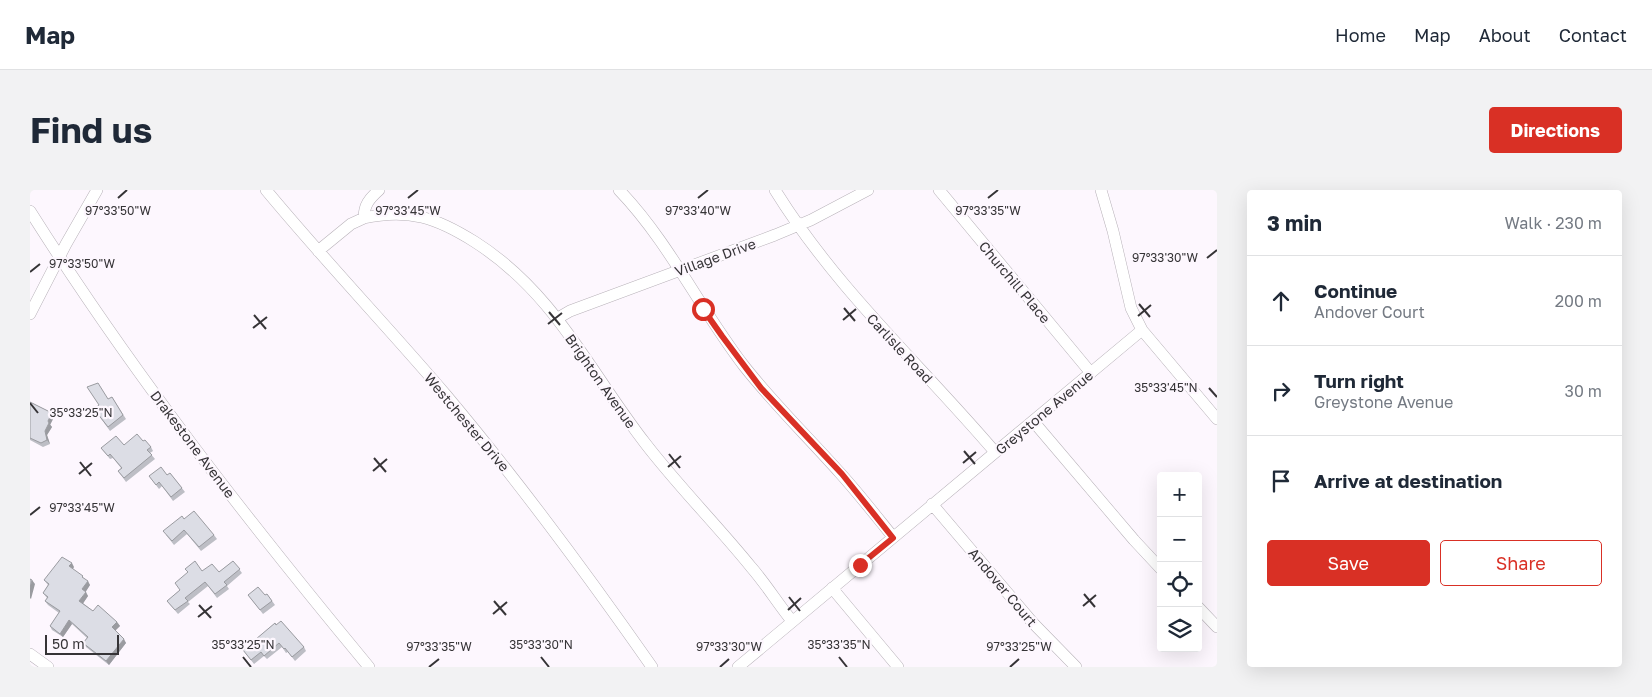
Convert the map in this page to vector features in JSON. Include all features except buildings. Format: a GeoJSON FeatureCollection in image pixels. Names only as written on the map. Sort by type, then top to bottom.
{"type":"FeatureCollection","features":[{"type":"Feature","properties":{"kind":"street"},"geometry":{"type":"LineString","coordinates":[[30,314],[59,257],[97,190]]}},
{"type":"Feature","properties":{"kind":"street","name":"Westchester Drive"},"geometry":{"type":"LineString","coordinates":[[266,190],[482,439],[584,571],[652,667]]}},
{"type":"Feature","properties":{"kind":"street"},"geometry":{"type":"LineString","coordinates":[[318,251],[351,224],[364,218],[364,208],[379,190]]}},
{"type":"Feature","properties":{"kind":"street"},"geometry":{"type":"LineString","coordinates":[[619,190],[653,230],[722,336],[761,388],[842,474],[893,538]]}},
{"type":"Feature","properties":{"kind":"street","name":"Carlisle Road"},"geometry":{"type":"LineString","coordinates":[[775,190],[798,225],[873,320],[995,452]]}},
{"type":"Feature","properties":{"kind":"street","name":"Village Drive"},"geometry":{"type":"LineString","coordinates":[[558,318],[570,311],[798,225],[832,210],[868,190]]}},
{"type":"Feature","properties":{"kind":"street","name":"Churchill Place"},"geometry":{"type":"LineString","coordinates":[[939,190],[1091,373]]}},
{"type":"Feature","properties":{"kind":"street"},"geometry":{"type":"LineString","coordinates":[[1101,190],[1113,231],[1131,308],[1142,330],[1217,419]]}},
{"type":"Feature","properties":{"kind":"street","name":"Drakestone Avenue"},"geometry":{"type":"LineString","coordinates":[[30,211],[59,257],[143,378],[196,450],[369,667]]}},
{"type":"Feature","properties":{"kind":"street","name":"Brighton Avenue"},"geometry":{"type":"LineString","coordinates":[[364,218],[402,213],[426,217],[448,226],[483,247],[516,273],[558,318],[645,444],[752,567],[792,621]]}},
{"type":"Feature","properties":{"kind":"street","name":"Greystone Avenue"},"geometry":{"type":"LineString","coordinates":[[738,667],[1142,330]]}},
{"type":"Feature","properties":{"kind":"street"},"geometry":{"type":"LineString","coordinates":[[1033,421],[1157,565]]}},
{"type":"Feature","properties":{"kind":"street","name":"Andover Court"},"geometry":{"type":"LineString","coordinates":[[932,504],[1033,623],[1076,667]]}},
{"type":"Feature","properties":{"kind":"street"},"geometry":{"type":"LineString","coordinates":[[832,588],[898,667]]}},
{"type":"Feature","properties":{"kind":"street"},"geometry":{"type":"LineString","coordinates":[[1202,612],[1217,626]]}},
{"type":"Feature","properties":{"kind":"street"},"geometry":{"type":"LineString","coordinates":[[30,654],[48,667]]}},
{"type":"Feature","properties":{"kind":"route"},"geometry":{"type":"LineString","coordinates":[[703,309],[761,388],[842,474],[893,538],[860,565]]}}]}
